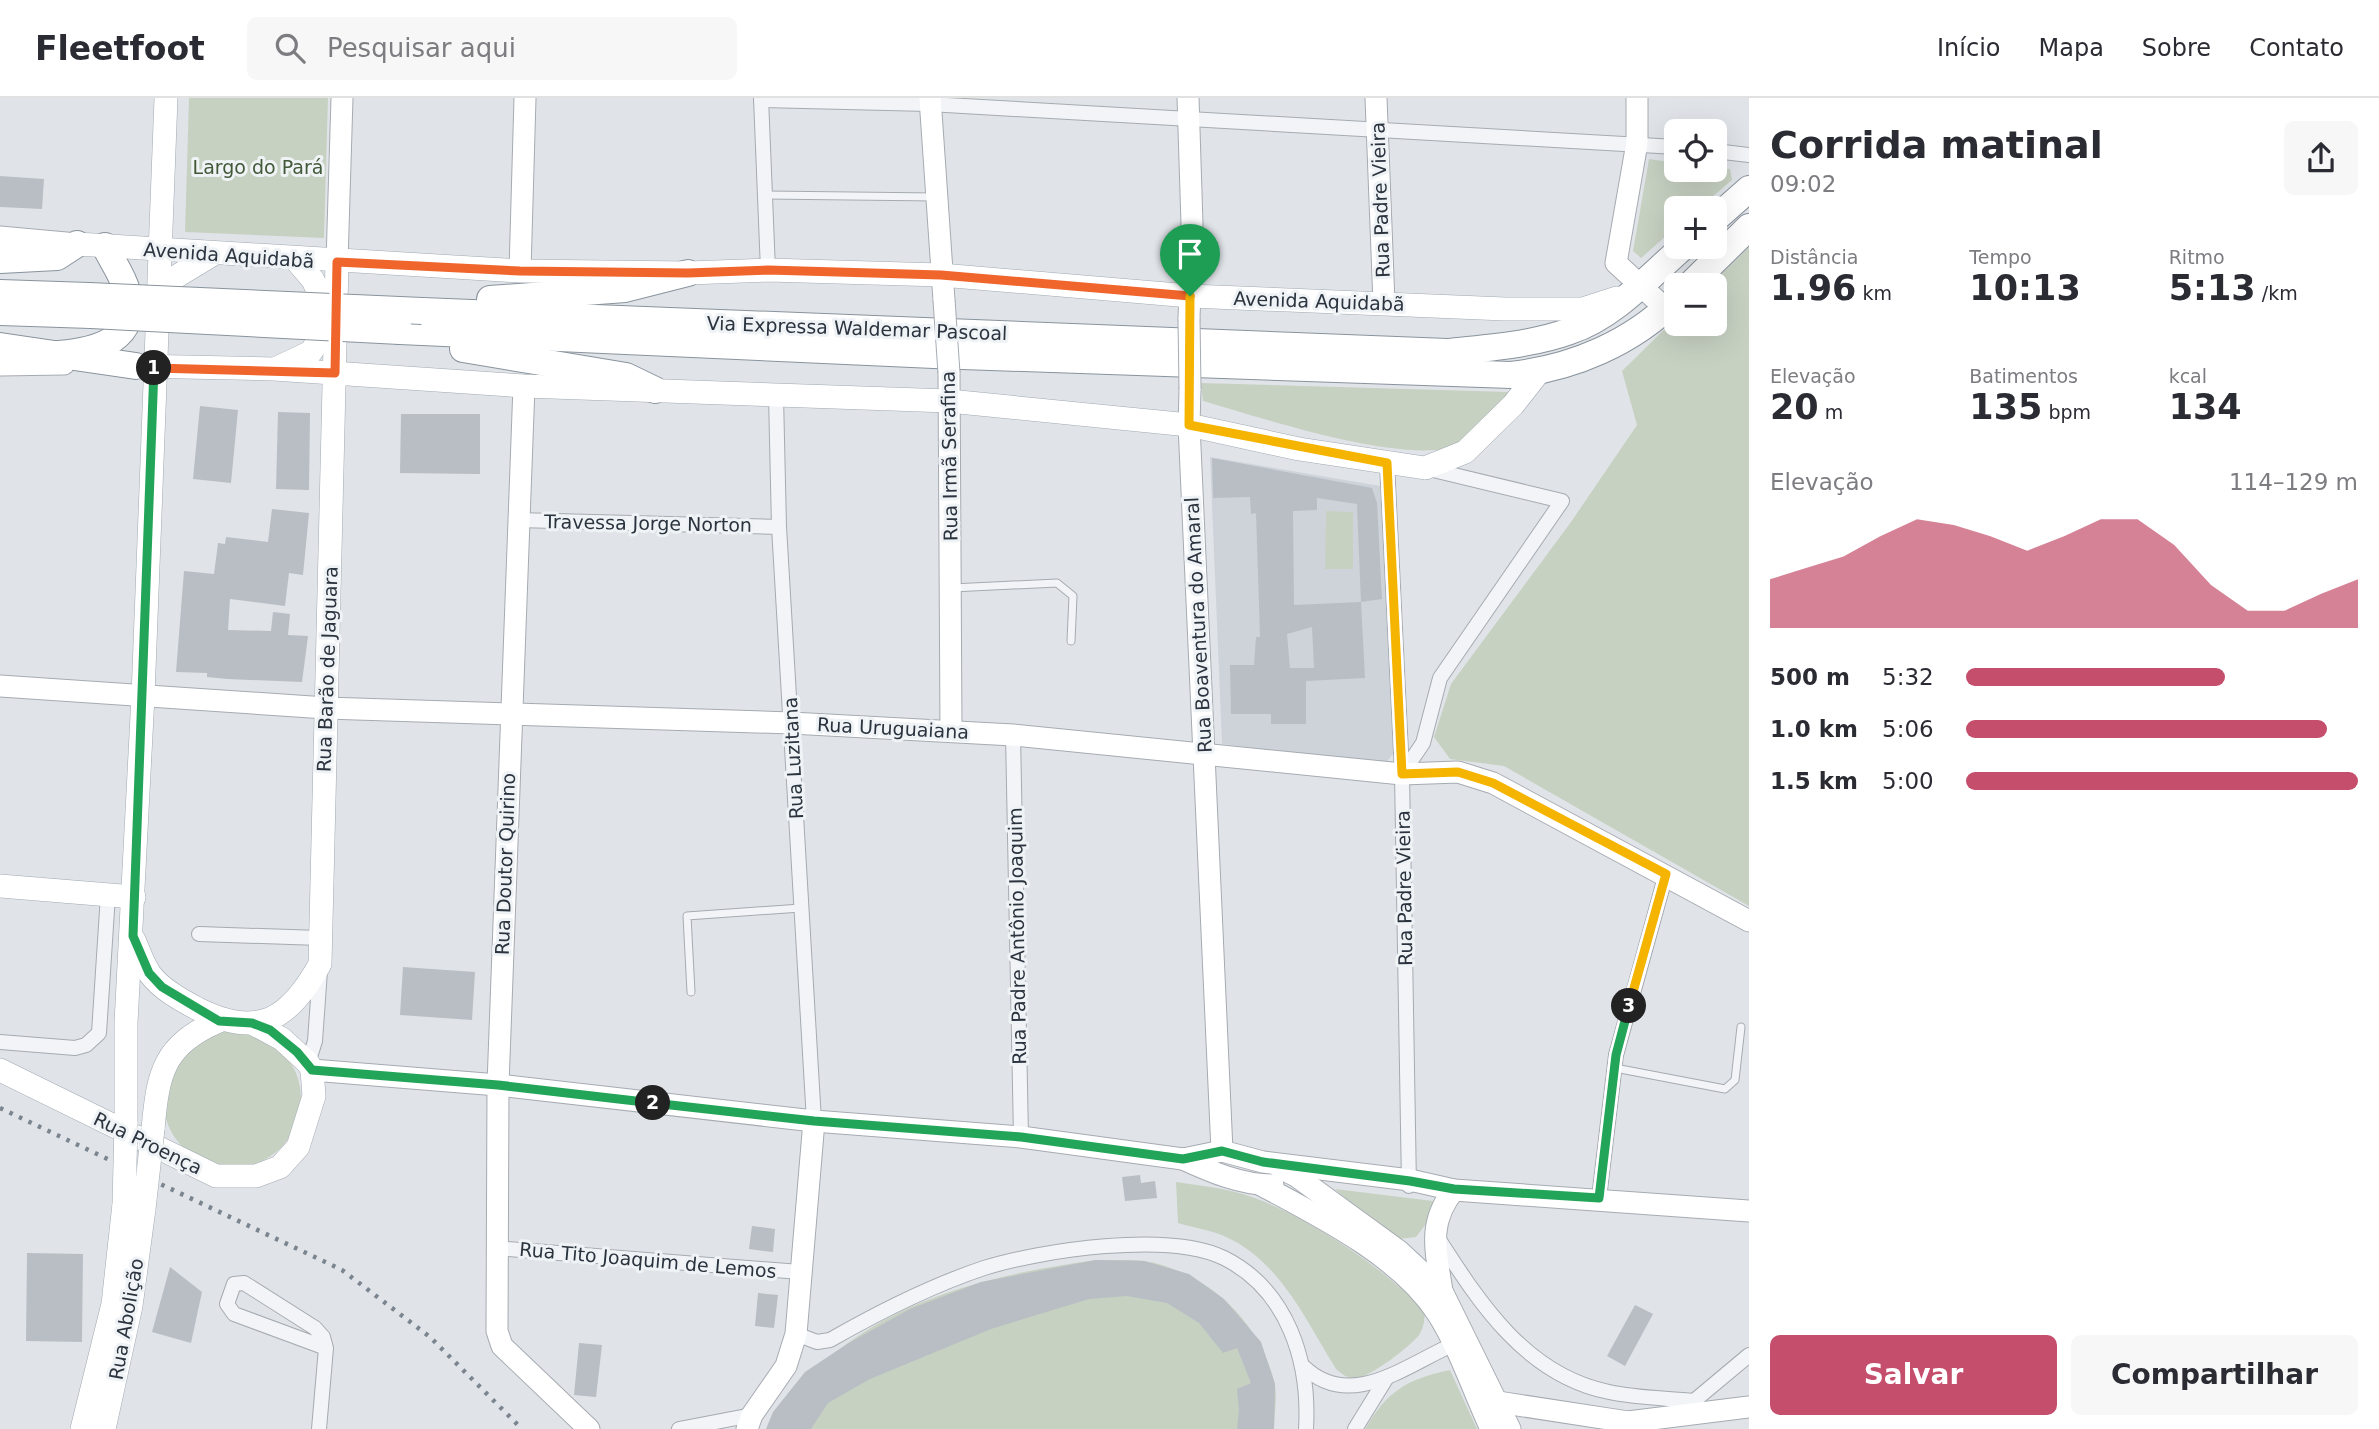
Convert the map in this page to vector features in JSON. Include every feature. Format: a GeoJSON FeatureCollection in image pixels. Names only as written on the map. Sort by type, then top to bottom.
{"type":"FeatureCollection","features":[{"type":"Feature","properties":{"kind":"highway"},"geometry":{"type":"LineString","coordinates":[[1727,208],[1749,189]]}},
{"type":"Feature","properties":{"kind":"highway"},"geometry":{"type":"LineString","coordinates":[[1702,273],[1749,227]]}},
{"type":"Feature","properties":{"kind":"highway"},"geometry":{"type":"LineString","coordinates":[[0,260],[57,257],[76,244]]}},
{"type":"Feature","properties":{"kind":"highway"},"geometry":{"type":"LineString","coordinates":[[59,354],[96,350],[119,334],[127,320],[127,289],[105,246]]}},
{"type":"Feature","properties":{"kind":"highway","name":"Via Expressa Waldemar Pascoal"},"geometry":{"type":"LineString","coordinates":[[420,322],[1447,352],[1522,343],[1572,331],[1634,289],[1669,259]]}},
{"type":"Feature","properties":{"kind":"highway"},"geometry":{"type":"LineString","coordinates":[[655,390],[626,376],[435,344],[420,322],[474,300],[625,289],[688,273]]}},
{"type":"Feature","properties":{"kind":"highway","name":"Via Expressa Waldemar Pascoal"},"geometry":{"type":"LineString","coordinates":[[0,293],[90,306],[1439,375],[1539,372],[1583,359],[1627,337],[1664,310]]}},
{"type":"Feature","properties":{"kind":"highway","name":"Via Expressa Waldemar Pascoal"},"geometry":{"type":"LineString","coordinates":[[0,312],[90,306]]}},
{"type":"Feature","properties":{"kind":"highway"},"geometry":{"type":"LineString","coordinates":[[0,346],[145,366]]}},
{"type":"Feature","properties":{"kind":"main road"},"geometry":{"type":"LineString","coordinates":[[134,1206],[126,1124],[127,1023],[143,696],[145,366],[159,287],[166,98]]}},
{"type":"Feature","properties":{"kind":"main road"},"geometry":{"type":"LineString","coordinates":[[337,262],[342,98]]}},
{"type":"Feature","properties":{"kind":"main road"},"geometry":{"type":"LineString","coordinates":[[520,271],[525,98]]}},
{"type":"Feature","properties":{"kind":"main road","name":"Rua Padre Vieira"},"geometry":{"type":"LineString","coordinates":[[1376,98],[1384,303]]}},
{"type":"Feature","properties":{"kind":"main road"},"geometry":{"type":"LineString","coordinates":[[1637,98],[1637,143],[1616,263],[1634,289],[1664,301]]}},
{"type":"Feature","properties":{"kind":"main road","name":"Rua Irmã Serafina"},"geometry":{"type":"LineString","coordinates":[[929,101],[949,373],[951,732]]}},
{"type":"Feature","properties":{"kind":"main road","name":"Rua Boaventura do Amaral"},"geometry":{"type":"LineString","coordinates":[[1188,108],[1189,425],[1222,1151]]}},
{"type":"Feature","properties":{"kind":"main road","name":"Avenida Aquidabã"},"geometry":{"type":"LineString","coordinates":[[0,237],[212,255],[520,271],[688,273],[768,270],[941,275],[1190,307],[1384,303],[1570,311],[1594,307],[1634,289]]}},
{"type":"Feature","properties":{"kind":"main road"},"geometry":{"type":"LineString","coordinates":[[159,287],[212,255]]}},
{"type":"Feature","properties":{"kind":"main road"},"geometry":{"type":"LineString","coordinates":[[274,369],[310,352],[318,341],[322,300],[313,280],[295,259]]}},
{"type":"Feature","properties":{"kind":"main road","name":"Rua Barão de Jaguara"},"geometry":{"type":"LineString","coordinates":[[320,964],[337,262]]}},
{"type":"Feature","properties":{"kind":"main road"},"geometry":{"type":"LineString","coordinates":[[0,365],[274,369],[524,386],[949,401],[1189,425],[1425,468],[1465,452],[1513,405],[1539,372]]}},
{"type":"Feature","properties":{"kind":"main road","name":"Rua Doutor Quirino"},"geometry":{"type":"LineString","coordinates":[[524,386],[498,1085],[495,1248],[499,1342],[589,1429]]}},
{"type":"Feature","properties":{"kind":"main road","name":"Rua Uruguaiana"},"geometry":{"type":"LineString","coordinates":[[0,686],[326,708],[791,723],[1013,735],[1205,757],[1402,774],[1458,772],[1493,783],[1749,921]]}},
{"type":"Feature","properties":{"kind":"main road"},"geometry":{"type":"LineString","coordinates":[[0,886],[134,897]]}},
{"type":"Feature","properties":{"kind":"main road"},"geometry":{"type":"LineString","coordinates":[[133,936],[149,973],[162,987],[219,1021],[252,1023],[268,1020],[292,1005],[304,992],[320,964]]}},
{"type":"Feature","properties":{"kind":"main road"},"geometry":{"type":"LineString","coordinates":[[82,1429],[153,1129],[161,1072],[168,1057],[190,1035],[219,1021]]}},
{"type":"Feature","properties":{"kind":"main road"},"geometry":{"type":"LineString","coordinates":[[252,1023],[282,1039],[310,1067],[498,1085],[814,1121],[1021,1137],[1183,1159],[1212,1172],[1261,1185],[1355,1238],[1385,1261],[1426,1297],[1452,1345],[1491,1429]]}},
{"type":"Feature","properties":{"kind":"main road","name":"Rua Proença"},"geometry":{"type":"LineString","coordinates":[[0,1069],[216,1176],[237,1178],[256,1176],[280,1167],[298,1147],[314,1096],[310,1067]]}},
{"type":"Feature","properties":{"kind":"main road"},"geometry":{"type":"LineString","coordinates":[[750,1422],[786,1366],[796,1334],[814,1121]]}},
{"type":"Feature","properties":{"kind":"main road"},"geometry":{"type":"LineString","coordinates":[[1183,1159],[1222,1151],[1263,1162],[1454,1189],[1749,1211]]}},
{"type":"Feature","properties":{"kind":"main road"},"geometry":{"type":"LineString","coordinates":[[1263,1162],[1308,1184],[1397,1249],[1442,1291],[1476,1355],[1510,1429]]}},
{"type":"Feature","properties":{"kind":"main road"},"geometry":{"type":"LineString","coordinates":[[1261,1185],[1414,1184]]}},
{"type":"Feature","properties":{"kind":"main road"},"geometry":{"type":"LineString","coordinates":[[1442,1291],[1436,1234],[1439,1209],[1454,1189]]}},
{"type":"Feature","properties":{"kind":"main road","name":"Rua Abolição"},"geometry":{"type":"LineString","coordinates":[[104,1429],[131,1306],[134,1206]]}},
{"type":"Feature","properties":{"kind":"main road"},"geometry":{"type":"LineString","coordinates":[[1397,1249],[1436,1234]]}},
{"type":"Feature","properties":{"kind":"main road"},"geometry":{"type":"LineString","coordinates":[[1498,1402],[1628,1422],[1694,1407],[1749,1407]]}},
{"type":"Feature","properties":{"kind":"street"},"geometry":{"type":"LineString","coordinates":[[768,270],[761,99],[1188,108],[1377,128],[1664,146]]}},
{"type":"Feature","properties":{"kind":"street"},"geometry":{"type":"LineString","coordinates":[[1727,152],[1749,155]]}},
{"type":"Feature","properties":{"kind":"street","name":"Rua Luzitana"},"geometry":{"type":"LineString","coordinates":[[776,396],[779,527],[814,1121]]}},
{"type":"Feature","properties":{"kind":"street","name":"Rua Padre Vieira"},"geometry":{"type":"LineString","coordinates":[[1387,463],[1402,774],[1414,1184]]}},
{"type":"Feature","properties":{"kind":"street"},"geometry":{"type":"LineString","coordinates":[[1402,774],[1423,743],[1440,678],[1562,501],[1425,468]]}},
{"type":"Feature","properties":{"kind":"street","name":"Travessa Jorge Norton"},"geometry":{"type":"LineString","coordinates":[[517,520],[779,527]]}},
{"type":"Feature","properties":{"kind":"street","name":"Rua Padre Antônio Joaquim"},"geometry":{"type":"LineString","coordinates":[[1013,735],[1021,1137]]}},
{"type":"Feature","properties":{"kind":"street"},"geometry":{"type":"LineString","coordinates":[[1599,1198],[1614,1068],[1666,874]]}},
{"type":"Feature","properties":{"kind":"street"},"geometry":{"type":"LineString","coordinates":[[0,1042],[75,1048],[94,1040],[99,1033],[108,895]]}},
{"type":"Feature","properties":{"kind":"street"},"geometry":{"type":"LineString","coordinates":[[200,934],[320,938]]}},
{"type":"Feature","properties":{"kind":"street"},"geometry":{"type":"LineString","coordinates":[[310,1067],[315,1041],[320,964]]}},
{"type":"Feature","properties":{"kind":"street"},"geometry":{"type":"LineString","coordinates":[[1436,1234],[1479,1303],[1511,1337],[1545,1365],[1572,1380],[1608,1392],[1694,1407],[1749,1355]]}},
{"type":"Feature","properties":{"kind":"street"},"geometry":{"type":"LineString","coordinates":[[796,1334],[817,1342],[831,1340],[917,1294],[983,1269],[1035,1254],[1087,1247],[1170,1247],[1223,1258],[1252,1276],[1274,1300],[1290,1329],[1304,1367],[1307,1429]]}},
{"type":"Feature","properties":{"kind":"street","name":"Rua Tito Joaquim de Lemos"},"geometry":{"type":"LineString","coordinates":[[495,1248],[800,1272]]}},
{"type":"Feature","properties":{"kind":"street"},"geometry":{"type":"LineString","coordinates":[[319,1429],[326,1348],[323,1337],[315,1328],[240,1281],[234,1284],[227,1304],[234,1314],[326,1348]]}},
{"type":"Feature","properties":{"kind":"street"},"geometry":{"type":"LineString","coordinates":[[1304,1367],[1326,1383],[1345,1388],[1362,1386],[1388,1377],[1452,1345],[1476,1355]]}},
{"type":"Feature","properties":{"kind":"street"},"geometry":{"type":"LineString","coordinates":[[1355,1429],[1388,1377]]}},
{"type":"Feature","properties":{"kind":"street"},"geometry":{"type":"LineString","coordinates":[[679,1429],[750,1422]]}},
{"type":"Feature","properties":{"kind":"lane"},"geometry":{"type":"LineString","coordinates":[[765,195],[936,197]]}},
{"type":"Feature","properties":{"kind":"lane"},"geometry":{"type":"LineString","coordinates":[[950,588],[1057,583],[1073,596],[1071,641]]}},
{"type":"Feature","properties":{"kind":"lane"},"geometry":{"type":"LineString","coordinates":[[691,992],[687,916],[802,908]]}},
{"type":"Feature","properties":{"kind":"lane"},"geometry":{"type":"LineString","coordinates":[[1614,1068],[1725,1089],[1731,1087],[1735,1080],[1741,1027]]}},
{"type":"Feature","properties":{"kind":"shaded area"},"geometry":{"type":"Polygon","coordinates":[[[1210,457],[1380,486],[1397,749],[1385,764],[1222,744],[1210,457]]]}},
{"type":"Feature","properties":{"kind":"green space","name":"Largo do Pará"},"geometry":{"type":"Polygon","coordinates":[[[189,98],[328,98],[324,238],[185,232],[189,98]]]}},
{"type":"Feature","properties":{"kind":"green space"},"geometry":{"type":"Polygon","coordinates":[[[1649,159],[1664,161],[1664,182],[1727,182],[1727,169],[1730,169],[1732,180],[1713,196],[1664,196],[1664,238],[1641,258],[1633,251],[1649,159]]]}},
{"type":"Feature","properties":{"kind":"green space"},"geometry":{"type":"Polygon","coordinates":[[[1749,247],[1749,906],[1504,766],[1450,759],[1434,737],[1451,684],[1571,522],[1637,425],[1622,371],[1664,330],[1664,336],[1727,336],[1727,273],[1722,273],[1749,247]]]}},
{"type":"Feature","properties":{"kind":"green space"},"geometry":{"type":"Polygon","coordinates":[[[1201,383],[1510,392],[1463,443],[1440,450],[1410,450],[1335,438],[1203,401],[1201,383]]]}},
{"type":"Feature","properties":{"kind":"green space"},"geometry":{"type":"Polygon","coordinates":[[[1326,511],[1353,512],[1353,569],[1325,569],[1326,511]]]}},
{"type":"Feature","properties":{"kind":"green space"},"geometry":{"type":"Polygon","coordinates":[[[232,1030],[258,1036],[281,1050],[295,1073],[301,1099],[295,1125],[281,1148],[258,1162],[232,1168],[206,1162],[183,1148],[169,1125],[163,1099],[169,1073],[183,1050],[206,1036],[232,1030]]]}},
{"type":"Feature","properties":{"kind":"green space"},"geometry":{"type":"Polygon","coordinates":[[[1176,1182],[1228,1190],[1258,1199],[1338,1241],[1388,1278],[1425,1313],[1421,1332],[1399,1353],[1370,1373],[1356,1378],[1345,1376],[1336,1369],[1290,1294],[1262,1261],[1226,1237],[1178,1223],[1176,1182]]]}},
{"type":"Feature","properties":{"kind":"green space"},"geometry":{"type":"Polygon","coordinates":[[[1335,1189],[1433,1201],[1426,1224],[1416,1237],[1399,1239],[1386,1233],[1335,1189]]]}},
{"type":"Feature","properties":{"kind":"green space"},"geometry":{"type":"Polygon","coordinates":[[[1096,1260],[1138,1260],[1167,1267],[1188,1275],[1227,1302],[1243,1319],[1267,1359],[1275,1386],[1274,1429],[766,1429],[838,1351],[876,1325],[905,1310],[966,1286],[1096,1260]]]}},
{"type":"Feature","properties":{"kind":"green space"},"geometry":{"type":"Polygon","coordinates":[[[1450,1370],[1477,1429],[1365,1429],[1382,1405],[1400,1389],[1422,1378],[1450,1370]]]}},
{"type":"Feature","properties":{"kind":"building"},"geometry":{"type":"Polygon","coordinates":[[[0,176],[44,179],[42,209],[0,207],[0,176]]]}},
{"type":"Feature","properties":{"kind":"building"},"geometry":{"type":"Polygon","coordinates":[[[200,406],[238,410],[231,483],[193,479],[200,406]]]}},
{"type":"Feature","properties":{"kind":"building"},"geometry":{"type":"Polygon","coordinates":[[[278,412],[310,413],[309,490],[276,489],[278,412]]]}},
{"type":"Feature","properties":{"kind":"building"},"geometry":{"type":"Polygon","coordinates":[[[401,414],[480,414],[480,474],[400,473],[401,414]]]}},
{"type":"Feature","properties":{"kind":"building"},"geometry":{"type":"Polygon","coordinates":[[[1212,458],[1372,488],[1377,503],[1382,599],[1361,602],[1365,678],[1306,681],[1306,724],[1271,724],[1271,714],[1231,714],[1230,665],[1254,665],[1256,637],[1260,637],[1256,513],[1251,514],[1250,497],[1213,498],[1212,458]],[[1317,498],[1317,510],[1293,511],[1294,605],[1361,602],[1357,504],[1317,498]],[[1312,627],[1287,634],[1290,668],[1314,668],[1312,627]]]}},
{"type":"Feature","properties":{"kind":"building"},"geometry":{"type":"Polygon","coordinates":[[[272,509],[309,513],[303,575],[289,573],[285,606],[230,599],[228,630],[271,631],[273,612],[290,614],[288,635],[308,636],[302,682],[227,679],[207,677],[207,673],[176,672],[184,571],[214,574],[218,543],[225,544],[226,537],[268,542],[272,509]]]}},
{"type":"Feature","properties":{"kind":"building"},"geometry":{"type":"Polygon","coordinates":[[[403,967],[475,972],[472,1020],[400,1015],[403,967]]]}},
{"type":"Feature","properties":{"kind":"building"},"geometry":{"type":"Polygon","coordinates":[[[1140,1175],[1141,1183],[1155,1181],[1157,1198],[1125,1201],[1122,1177],[1140,1175]]]}},
{"type":"Feature","properties":{"kind":"building"},"geometry":{"type":"Polygon","coordinates":[[[752,1226],[775,1229],[773,1252],[749,1249],[752,1226]]]}},
{"type":"Feature","properties":{"kind":"building"},"geometry":{"type":"Polygon","coordinates":[[[27,1253],[83,1254],[82,1342],[26,1341],[27,1253]]]}},
{"type":"Feature","properties":{"kind":"building"},"geometry":{"type":"Polygon","coordinates":[[[1096,1260],[1144,1261],[1189,1274],[1224,1299],[1261,1342],[1275,1384],[1274,1429],[1237,1429],[1237,1389],[1251,1383],[1237,1348],[1223,1353],[1199,1323],[1167,1303],[1127,1296],[1089,1299],[991,1329],[870,1379],[828,1403],[811,1429],[766,1429],[773,1412],[805,1372],[847,1344],[910,1309],[981,1282],[1096,1260]]]}},
{"type":"Feature","properties":{"kind":"building"},"geometry":{"type":"Polygon","coordinates":[[[170,1267],[202,1292],[191,1343],[152,1332],[170,1267]]]}},
{"type":"Feature","properties":{"kind":"building"},"geometry":{"type":"Polygon","coordinates":[[[758,1293],[778,1295],[774,1328],[755,1326],[758,1293]]]}},
{"type":"Feature","properties":{"kind":"building"},"geometry":{"type":"Polygon","coordinates":[[[1635,1305],[1653,1314],[1625,1366],[1607,1356],[1635,1305]]]}},
{"type":"Feature","properties":{"kind":"building"},"geometry":{"type":"Polygon","coordinates":[[[579,1343],[602,1345],[596,1397],[574,1395],[579,1343]]]}},
{"type":"Feature","properties":{"kind":"railway"},"geometry":{"type":"LineString","coordinates":[[0,1108],[342,1270],[430,1337],[522,1429]]}},
{"type":"Feature","properties":{"kind":"route"},"geometry":{"type":"LineString","coordinates":[[337,262],[520,271],[688,273],[768,270],[941,275],[1190,296],[1189,425],[1299,449],[1387,463],[1402,774],[1458,772],[1493,783],[1666,874],[1616,1055],[1599,1198],[1454,1189],[1263,1162],[1222,1151],[1183,1159],[1021,1137],[814,1121],[498,1085],[312,1070],[297,1052],[270,1030],[252,1023],[219,1021],[162,987],[149,973],[133,936],[154,366],[335,373],[337,262]]}}]}
